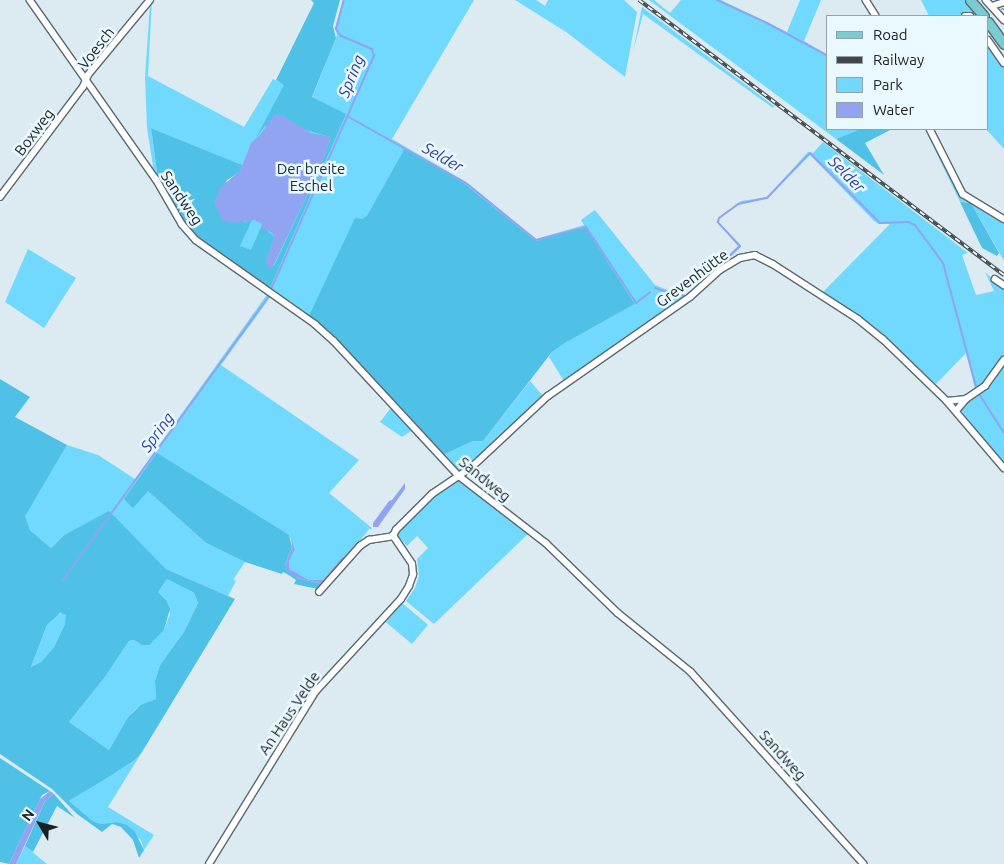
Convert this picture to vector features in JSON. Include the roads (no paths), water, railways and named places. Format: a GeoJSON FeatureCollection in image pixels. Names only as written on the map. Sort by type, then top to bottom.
{"type":"FeatureCollection","features":[{"type":"Feature","properties":{"kind":"main road"},"geometry":{"type":"LineString","coordinates":[[970,0],[983,15]]}},
{"type":"Feature","properties":{"kind":"main road"},"geometry":{"type":"LineString","coordinates":[[989,23],[1004,44]]}},
{"type":"Feature","properties":{"kind":"street","name":"Voesch"},"geometry":{"type":"LineString","coordinates":[[30,0],[86,81]]}},
{"type":"Feature","properties":{"kind":"street","name":"Voesch"},"geometry":{"type":"LineString","coordinates":[[86,81],[88,75],[150,0]]}},
{"type":"Feature","properties":{"kind":"street"},"geometry":{"type":"LineString","coordinates":[[866,0],[875,15]]}},
{"type":"Feature","properties":{"kind":"street"},"geometry":{"type":"LineString","coordinates":[[986,0],[1004,20]]}},
{"type":"Feature","properties":{"kind":"street"},"geometry":{"type":"LineString","coordinates":[[992,6],[1004,2]]}},
{"type":"Feature","properties":{"kind":"street"},"geometry":{"type":"LineString","coordinates":[[989,41],[1004,63]]}},
{"type":"Feature","properties":{"kind":"street","name":"Boxweg"},"geometry":{"type":"LineString","coordinates":[[0,197],[86,81]]}},
{"type":"Feature","properties":{"kind":"street","name":"Sandweg"},"geometry":{"type":"LineString","coordinates":[[86,81],[156,180],[182,224],[196,240],[315,324],[334,341],[458,475],[546,543],[618,613],[691,672],[864,864]]}},
{"type":"Feature","properties":{"kind":"street"},"geometry":{"type":"LineString","coordinates":[[931,130],[963,194],[1004,219]]}},
{"type":"Feature","properties":{"kind":"street","name":"Grevenhütte"},"geometry":{"type":"LineString","coordinates":[[458,475],[472,467],[504,435],[568,381],[690,297],[720,270],[740,258],[755,255],[858,319],[882,338],[956,411],[1004,468]]}},
{"type":"Feature","properties":{"kind":"street"},"geometry":{"type":"LineString","coordinates":[[995,279],[1004,285]]}},
{"type":"Feature","properties":{"kind":"street"},"geometry":{"type":"LineString","coordinates":[[956,411],[966,399],[985,386],[1004,360]]}},
{"type":"Feature","properties":{"kind":"street"},"geometry":{"type":"LineString","coordinates":[[947,402],[966,399]]}},
{"type":"Feature","properties":{"kind":"street"},"geometry":{"type":"LineString","coordinates":[[319,592],[360,546],[369,540],[393,536],[396,530],[432,494],[458,475]]}},
{"type":"Feature","properties":{"kind":"street","name":"An Haus Velde"},"geometry":{"type":"LineString","coordinates":[[209,864],[316,691],[400,599],[409,586],[413,575],[412,564],[393,536]]}},
{"type":"Feature","properties":{"kind":"water"},"geometry":{"type":"Polygon","coordinates":[[[275,114],[283,116],[311,133],[331,137],[321,166],[272,268],[268,267],[266,262],[274,237],[271,232],[263,229],[261,223],[254,220],[233,223],[222,220],[214,202],[221,187],[240,171],[251,143],[260,135],[275,114]]]}},
{"type":"Feature","properties":{"kind":"water"},"geometry":{"type":"Polygon","coordinates":[[[405,483],[405,489],[378,527],[373,527],[373,523],[389,501],[392,500],[405,483]]]}},
{"type":"Feature","properties":{"kind":"water"},"geometry":{"type":"Polygon","coordinates":[[[291,538],[295,549],[289,561],[290,569],[309,580],[323,580],[343,556],[345,559],[323,584],[297,578],[287,571],[285,565],[292,547],[291,538]]]}},
{"type":"Feature","properties":{"kind":"water"},"geometry":{"type":"Polygon","coordinates":[[[50,791],[54,794],[45,801],[16,864],[9,864],[40,799],[50,791]]]}},
{"type":"Feature","properties":{"kind":"waterway","name":"Spring"},"geometry":{"type":"LineString","coordinates":[[272,287],[374,56],[372,49],[341,36],[336,29],[344,0]]}},
{"type":"Feature","properties":{"kind":"waterway"},"geometry":{"type":"LineString","coordinates":[[717,0],[767,23],[826,55]]}},
{"type":"Feature","properties":{"kind":"waterway","name":"Selder"},"geometry":{"type":"LineString","coordinates":[[347,116],[466,183],[536,240],[586,227],[636,303],[650,292]]}},
{"type":"Feature","properties":{"kind":"waterway","name":"Selder"},"geometry":{"type":"LineString","coordinates":[[655,288],[674,294],[688,295],[740,246],[718,222],[719,218],[738,204],[767,198],[810,153],[880,223],[908,222],[915,225],[943,263],[976,386]]}},
{"type":"Feature","properties":{"kind":"waterway","name":"Spring"},"geometry":{"type":"LineString","coordinates":[[62,581],[269,296]]}},
{"type":"Feature","properties":{"kind":"waterway","name":"Selder"},"geometry":{"type":"LineString","coordinates":[[979,394],[1004,433]]}},
{"type":"Feature","properties":{"kind":"railway"},"geometry":{"type":"LineString","coordinates":[[639,0],[1004,275]]}},
{"type":"Feature","properties":{"kind":"park label","name":"Der breite Eschel"},"geometry":{"type":"Point","coordinates":[311,176]}}]}
